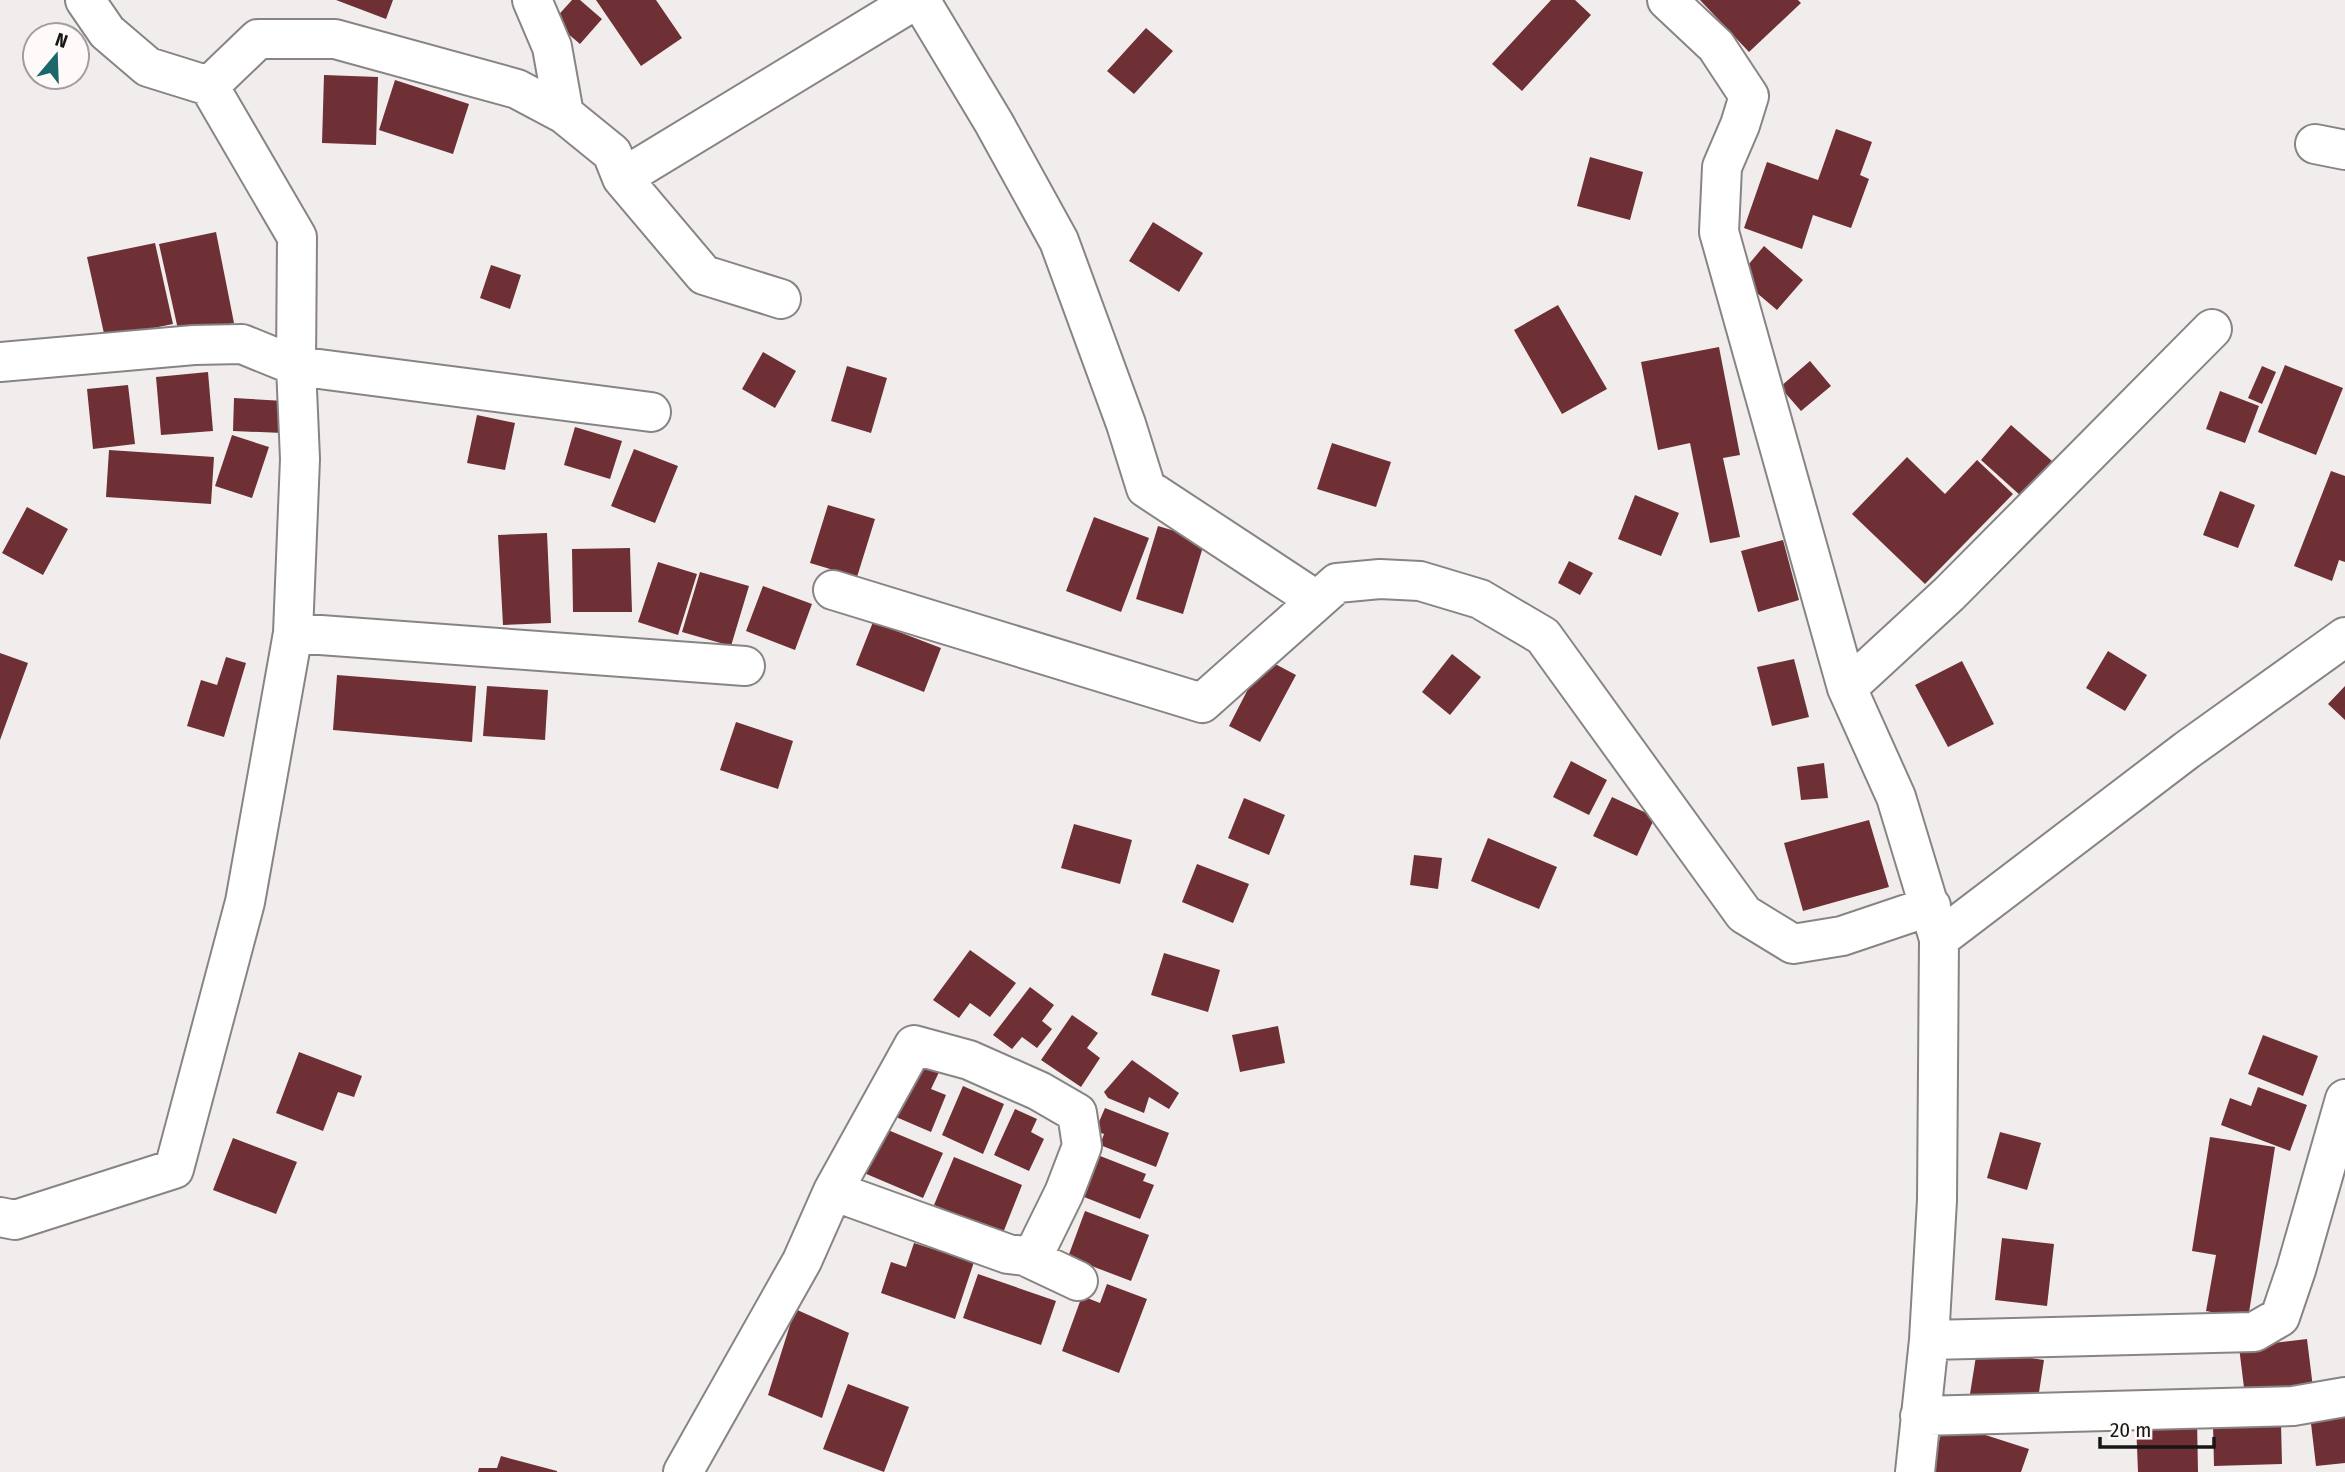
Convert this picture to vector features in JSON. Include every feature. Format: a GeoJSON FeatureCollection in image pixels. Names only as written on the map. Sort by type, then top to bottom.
{"type":"FeatureCollection","features":[{"type":"Feature","properties":{"kind":"street"},"geometry":{"type":"LineString","coordinates":[[0,1217],[15,1220],[174,1169],[245,902],[293,633],[300,458],[296,366],[297,237],[209,86],[148,67],[107,32],[85,0]]}},
{"type":"Feature","properties":{"kind":"street"},"geometry":{"type":"LineString","coordinates":[[532,0],[552,47],[565,114]]}},
{"type":"Feature","properties":{"kind":"street"},"geometry":{"type":"LineString","coordinates":[[622,178],[917,0],[994,123],[1059,242],[1126,424],[1146,488],[1316,600]]}},
{"type":"Feature","properties":{"kind":"street"},"geometry":{"type":"LineString","coordinates":[[1667,0],[1716,46],[1749,96],[1722,167],[1718,232],[1847,688],[1896,797],[1935,922],[1937,1200],[1929,1340],[1915,1472]]}},
{"type":"Feature","properties":{"kind":"street"},"geometry":{"type":"LineString","coordinates":[[209,86],[258,39],[335,39],[517,89],[565,114],[612,153],[622,178],[704,275],[781,299]]}},
{"type":"Feature","properties":{"kind":"street"},"geometry":{"type":"LineString","coordinates":[[1847,688],[1949,594],[2212,330]]}},
{"type":"Feature","properties":{"kind":"street"},"geometry":{"type":"LineString","coordinates":[[0,362],[194,345],[242,344],[296,366],[651,412]]}},
{"type":"Feature","properties":{"kind":"street"},"geometry":{"type":"LineString","coordinates":[[833,590],[1202,704],[1337,583],[1380,579],[1420,581],[1480,599],[1544,636],[1744,914],[1793,944],[1935,922],[2187,750],[2345,637]]}},
{"type":"Feature","properties":{"kind":"street"},"geometry":{"type":"LineString","coordinates":[[293,633],[745,666]]}},
{"type":"Feature","properties":{"kind":"street"},"geometry":{"type":"LineString","coordinates":[[683,1472],[802,1261],[833,1191],[914,1045],[969,1060],[1039,1091],[1077,1113],[1082,1146],[1064,1193],[1035,1252],[1025,1256]]}},
{"type":"Feature","properties":{"kind":"street"},"geometry":{"type":"LineString","coordinates":[[1929,1340],[2254,1332],[2280,1317],[2345,1099]]}},
{"type":"Feature","properties":{"kind":"street"},"geometry":{"type":"LineString","coordinates":[[833,1191],[1007,1254],[1025,1256],[1078,1281]]}},
{"type":"Feature","properties":{"kind":"street"},"geometry":{"type":"LineString","coordinates":[[1920,1416],[2293,1406],[2345,1397]]}},
{"type":"Feature","properties":{"kind":"building"},"geometry":{"type":"Polygon","coordinates":[[[336,0],[393,0],[386,19],[336,0]]]}},
{"type":"Feature","properties":{"kind":"building"},"geometry":{"type":"Polygon","coordinates":[[[572,0],[580,0],[602,19],[580,44],[553,21],[572,0]]]}},
{"type":"Feature","properties":{"kind":"building"},"geometry":{"type":"Polygon","coordinates":[[[596,0],[656,0],[682,38],[641,66],[596,0]]]}},
{"type":"Feature","properties":{"kind":"building"},"geometry":{"type":"Polygon","coordinates":[[[1551,0],[1575,0],[1591,15],[1522,91],[1492,64],[1551,0]]]}},
{"type":"Feature","properties":{"kind":"building"},"geometry":{"type":"Polygon","coordinates":[[[1700,0],[1798,0],[1801,3],[1749,52],[1700,0]]]}},
{"type":"Feature","properties":{"kind":"building"},"geometry":{"type":"Polygon","coordinates":[[[1146,28],[1173,51],[1134,94],[1107,71],[1146,28]]]}},
{"type":"Feature","properties":{"kind":"building"},"geometry":{"type":"Polygon","coordinates":[[[324,75],[378,77],[376,145],[322,143],[324,75]]]}},
{"type":"Feature","properties":{"kind":"building"},"geometry":{"type":"Polygon","coordinates":[[[395,80],[469,104],[453,154],[379,130],[395,80]]]}},
{"type":"Feature","properties":{"kind":"building"},"geometry":{"type":"Polygon","coordinates":[[[1836,129],[1872,142],[1860,175],[1869,179],[1851,228],[1813,215],[1802,249],[1744,228],[1767,162],[1818,180],[1836,129]]]}},
{"type":"Feature","properties":{"kind":"building"},"geometry":{"type":"Polygon","coordinates":[[[1590,157],[1643,172],[1630,220],[1577,206],[1590,157]]]}},
{"type":"Feature","properties":{"kind":"building"},"geometry":{"type":"Polygon","coordinates":[[[1153,222],[1203,253],[1179,292],[1129,261],[1153,222]]]}},
{"type":"Feature","properties":{"kind":"building"},"geometry":{"type":"Polygon","coordinates":[[[216,232],[234,323],[179,334],[159,244],[216,232]]]}},
{"type":"Feature","properties":{"kind":"building"},"geometry":{"type":"Polygon","coordinates":[[[155,243],[173,324],[105,338],[87,257],[155,243]]]}},
{"type":"Feature","properties":{"kind":"building"},"geometry":{"type":"Polygon","coordinates":[[[1764,246],[1803,280],[1777,310],[1738,277],[1764,246]]]}},
{"type":"Feature","properties":{"kind":"building"},"geometry":{"type":"Polygon","coordinates":[[[491,265],[521,275],[510,309],[480,298],[491,265]]]}},
{"type":"Feature","properties":{"kind":"building"},"geometry":{"type":"Polygon","coordinates":[[[1558,305],[1607,389],[1562,414],[1514,330],[1558,305]]]}},
{"type":"Feature","properties":{"kind":"building"},"geometry":{"type":"Polygon","coordinates":[[[1719,347],[1740,455],[1723,458],[1740,537],[1710,543],[1690,443],[1658,450],[1641,362],[1719,347]]]}},
{"type":"Feature","properties":{"kind":"building"},"geometry":{"type":"Polygon","coordinates":[[[763,352],[796,371],[775,408],[742,389],[763,352]]]}},
{"type":"Feature","properties":{"kind":"building"},"geometry":{"type":"Polygon","coordinates":[[[1810,361],[1831,386],[1801,411],[1780,387],[1810,361]]]}},
{"type":"Feature","properties":{"kind":"building"},"geometry":{"type":"Polygon","coordinates":[[[2285,365],[2343,388],[2316,455],[2258,432],[2285,365]]]}},
{"type":"Feature","properties":{"kind":"building"},"geometry":{"type":"Polygon","coordinates":[[[847,366],[887,378],[871,433],[831,421],[847,366]]]}},
{"type":"Feature","properties":{"kind":"building"},"geometry":{"type":"Polygon","coordinates":[[[2262,366],[2276,372],[2262,404],[2248,398],[2262,366]]]}},
{"type":"Feature","properties":{"kind":"building"},"geometry":{"type":"Polygon","coordinates":[[[208,372],[213,431],[161,435],[156,377],[208,372]]]}},
{"type":"Feature","properties":{"kind":"building"},"geometry":{"type":"Polygon","coordinates":[[[128,385],[135,444],[93,449],[87,389],[128,385]]]}},
{"type":"Feature","properties":{"kind":"building"},"geometry":{"type":"Polygon","coordinates":[[[2220,391],[2259,406],[2245,443],[2206,429],[2220,391]]]}},
{"type":"Feature","properties":{"kind":"building"},"geometry":{"type":"Polygon","coordinates":[[[234,398],[284,401],[283,433],[233,431],[234,398]]]}},
{"type":"Feature","properties":{"kind":"building"},"geometry":{"type":"Polygon","coordinates":[[[477,415],[515,423],[505,470],[467,463],[477,415]]]}},
{"type":"Feature","properties":{"kind":"building"},"geometry":{"type":"Polygon","coordinates":[[[2011,425],[2052,461],[2021,496],[1981,460],[2011,425]]]}},
{"type":"Feature","properties":{"kind":"building"},"geometry":{"type":"Polygon","coordinates":[[[575,427],[622,441],[610,479],[564,465],[575,427]]]}},
{"type":"Feature","properties":{"kind":"building"},"geometry":{"type":"Polygon","coordinates":[[[232,435],[269,447],[252,498],[215,486],[232,435]]]}},
{"type":"Feature","properties":{"kind":"building"},"geometry":{"type":"Polygon","coordinates":[[[1332,443],[1391,462],[1376,507],[1317,489],[1332,443]]]}},
{"type":"Feature","properties":{"kind":"building"},"geometry":{"type":"Polygon","coordinates":[[[634,449],[678,466],[655,523],[611,506],[634,449]]]}},
{"type":"Feature","properties":{"kind":"building"},"geometry":{"type":"Polygon","coordinates":[[[109,450],[214,457],[211,504],[106,497],[109,450]]]}},
{"type":"Feature","properties":{"kind":"building"},"geometry":{"type":"Polygon","coordinates":[[[1907,457],[1945,494],[1977,460],[2013,494],[1925,584],[1852,514],[1907,457]]]}},
{"type":"Feature","properties":{"kind":"building"},"geometry":{"type":"Polygon","coordinates":[[[2331,471],[2345,476],[2345,562],[2339,560],[2332,581],[2294,566],[2331,471]]]}},
{"type":"Feature","properties":{"kind":"building"},"geometry":{"type":"Polygon","coordinates":[[[2220,491],[2255,505],[2238,548],[2203,535],[2220,491]]]}},
{"type":"Feature","properties":{"kind":"building"},"geometry":{"type":"Polygon","coordinates":[[[1635,495],[1679,513],[1661,556],[1618,539],[1635,495]]]}},
{"type":"Feature","properties":{"kind":"building"},"geometry":{"type":"Polygon","coordinates":[[[828,505],[875,519],[857,577],[810,563],[828,505]]]}},
{"type":"Feature","properties":{"kind":"building"},"geometry":{"type":"Polygon","coordinates":[[[27,507],[68,529],[43,575],[2,553],[27,507]]]}},
{"type":"Feature","properties":{"kind":"building"},"geometry":{"type":"Polygon","coordinates":[[[1094,517],[1149,538],[1121,612],[1066,591],[1094,517]]]}},
{"type":"Feature","properties":{"kind":"building"},"geometry":{"type":"Polygon","coordinates":[[[1158,526],[1205,540],[1183,614],[1136,599],[1158,526]]]}},
{"type":"Feature","properties":{"kind":"building"},"geometry":{"type":"Polygon","coordinates":[[[547,533],[551,623],[503,625],[498,535],[547,533]]]}},
{"type":"Feature","properties":{"kind":"building"},"geometry":{"type":"Polygon","coordinates":[[[1783,540],[1799,600],[1758,612],[1741,551],[1783,540]]]}},
{"type":"Feature","properties":{"kind":"building"},"geometry":{"type":"Polygon","coordinates":[[[630,548],[632,612],[573,612],[572,549],[630,548]]]}},
{"type":"Feature","properties":{"kind":"building"},"geometry":{"type":"Polygon","coordinates":[[[1569,561],[1593,573],[1580,595],[1558,583],[1569,561]]]}},
{"type":"Feature","properties":{"kind":"building"},"geometry":{"type":"Polygon","coordinates":[[[658,562],[697,574],[678,635],[638,622],[658,562]]]}},
{"type":"Feature","properties":{"kind":"building"},"geometry":{"type":"Polygon","coordinates":[[[700,572],[749,586],[731,646],[682,632],[700,572]]]}},
{"type":"Feature","properties":{"kind":"building"},"geometry":{"type":"Polygon","coordinates":[[[763,586],[812,604],[795,650],[746,631],[763,586]]]}},
{"type":"Feature","properties":{"kind":"building"},"geometry":{"type":"Polygon","coordinates":[[[873,622],[941,648],[924,692],[856,665],[873,622]]]}},
{"type":"Feature","properties":{"kind":"building"},"geometry":{"type":"Polygon","coordinates":[[[2108,651],[2147,675],[2125,711],[2086,688],[2108,651]]]}},
{"type":"Feature","properties":{"kind":"building"},"geometry":{"type":"Polygon","coordinates":[[[0,653],[28,663],[0,740],[0,653]]]}},
{"type":"Feature","properties":{"kind":"building"},"geometry":{"type":"Polygon","coordinates":[[[1452,654],[1481,677],[1450,715],[1422,692],[1452,654]]]}},
{"type":"Feature","properties":{"kind":"building"},"geometry":{"type":"Polygon","coordinates":[[[226,657],[246,663],[224,737],[187,726],[201,680],[217,685],[226,657]]]}},
{"type":"Feature","properties":{"kind":"building"},"geometry":{"type":"Polygon","coordinates":[[[1264,658],[1296,675],[1260,742],[1229,726],[1264,658]]]}},
{"type":"Feature","properties":{"kind":"building"},"geometry":{"type":"Polygon","coordinates":[[[1794,659],[1809,717],[1772,726],[1757,667],[1794,659]]]}},
{"type":"Feature","properties":{"kind":"building"},"geometry":{"type":"Polygon","coordinates":[[[1962,661],[1994,724],[1948,747],[1915,685],[1962,661]]]}},
{"type":"Feature","properties":{"kind":"building"},"geometry":{"type":"Polygon","coordinates":[[[337,675],[476,686],[472,742],[333,730],[337,675]]]}},
{"type":"Feature","properties":{"kind":"building"},"geometry":{"type":"Polygon","coordinates":[[[487,686],[548,690],[545,740],[483,736],[487,686]]]}},
{"type":"Feature","properties":{"kind":"building"},"geometry":{"type":"Polygon","coordinates":[[[2345,686],[2345,720],[2328,704],[2345,686]]]}},
{"type":"Feature","properties":{"kind":"building"},"geometry":{"type":"Polygon","coordinates":[[[736,722],[793,741],[778,789],[720,770],[736,722]]]}},
{"type":"Feature","properties":{"kind":"building"},"geometry":{"type":"Polygon","coordinates":[[[1571,761],[1607,780],[1589,815],[1553,797],[1571,761]]]}},
{"type":"Feature","properties":{"kind":"building"},"geometry":{"type":"Polygon","coordinates":[[[1824,763],[1828,798],[1801,800],[1797,767],[1824,763]]]}},
{"type":"Feature","properties":{"kind":"building"},"geometry":{"type":"Polygon","coordinates":[[[1612,797],[1655,817],[1637,856],[1593,836],[1612,797]]]}},
{"type":"Feature","properties":{"kind":"building"},"geometry":{"type":"Polygon","coordinates":[[[1244,798],[1285,815],[1269,855],[1228,838],[1244,798]]]}},
{"type":"Feature","properties":{"kind":"building"},"geometry":{"type":"Polygon","coordinates":[[[1869,820],[1889,887],[1803,911],[1784,843],[1869,820]]]}},
{"type":"Feature","properties":{"kind":"building"},"geometry":{"type":"Polygon","coordinates":[[[1074,824],[1132,840],[1120,884],[1061,868],[1074,824]]]}},
{"type":"Feature","properties":{"kind":"building"},"geometry":{"type":"Polygon","coordinates":[[[1488,838],[1557,867],[1539,909],[1471,881],[1488,838]]]}},
{"type":"Feature","properties":{"kind":"building"},"geometry":{"type":"Polygon","coordinates":[[[1414,855],[1442,858],[1438,889],[1410,885],[1414,855]]]}},
{"type":"Feature","properties":{"kind":"building"},"geometry":{"type":"Polygon","coordinates":[[[1197,864],[1249,884],[1233,923],[1182,902],[1197,864]]]}},
{"type":"Feature","properties":{"kind":"building"},"geometry":{"type":"Polygon","coordinates":[[[970,950],[1016,983],[990,1017],[970,1003],[959,1018],[933,1000],[970,950]]]}},
{"type":"Feature","properties":{"kind":"building"},"geometry":{"type":"Polygon","coordinates":[[[1164,953],[1220,970],[1208,1012],[1151,995],[1164,953]]]}},
{"type":"Feature","properties":{"kind":"building"},"geometry":{"type":"Polygon","coordinates":[[[1030,987],[1054,1005],[1042,1021],[1052,1029],[1037,1048],[1022,1037],[1012,1049],[993,1035],[1030,987]]]}},
{"type":"Feature","properties":{"kind":"building"},"geometry":{"type":"Polygon","coordinates":[[[1072,1015],[1098,1033],[1087,1048],[1100,1058],[1081,1087],[1041,1060],[1072,1015]]]}},
{"type":"Feature","properties":{"kind":"building"},"geometry":{"type":"Polygon","coordinates":[[[1278,1026],[1285,1063],[1240,1072],[1232,1035],[1278,1026]]]}},
{"type":"Feature","properties":{"kind":"building"},"geometry":{"type":"Polygon","coordinates":[[[2263,1035],[2318,1056],[2303,1096],[2248,1074],[2263,1035]]]}},
{"type":"Feature","properties":{"kind":"building"},"geometry":{"type":"Polygon","coordinates":[[[299,1052],[362,1076],[354,1097],[338,1092],[323,1131],[276,1113],[299,1052]]]}},
{"type":"Feature","properties":{"kind":"building"},"geometry":{"type":"Polygon","coordinates":[[[1132,1060],[1179,1093],[1169,1109],[1149,1097],[1144,1113],[1108,1098],[1104,1092],[1132,1060]]]}},
{"type":"Feature","properties":{"kind":"building"},"geometry":{"type":"Polygon","coordinates":[[[925,1064],[940,1070],[931,1089],[946,1095],[931,1132],[889,1114],[914,1069],[921,1072],[925,1064]]]}},
{"type":"Feature","properties":{"kind":"building"},"geometry":{"type":"Polygon","coordinates":[[[963,1086],[1004,1104],[983,1154],[942,1135],[963,1086]]]}},
{"type":"Feature","properties":{"kind":"building"},"geometry":{"type":"Polygon","coordinates":[[[2258,1087],[2307,1105],[2290,1151],[2221,1125],[2230,1098],[2251,1106],[2258,1087]]]}},
{"type":"Feature","properties":{"kind":"building"},"geometry":{"type":"Polygon","coordinates":[[[1105,1108],[1169,1133],[1156,1167],[1100,1145],[1104,1134],[1095,1131],[1105,1108]]]}},
{"type":"Feature","properties":{"kind":"building"},"geometry":{"type":"Polygon","coordinates":[[[1015,1109],[1037,1119],[1031,1132],[1044,1139],[1029,1171],[994,1155],[1015,1109]]]}},
{"type":"Feature","properties":{"kind":"building"},"geometry":{"type":"Polygon","coordinates":[[[876,1125],[943,1153],[923,1198],[857,1170],[876,1125]]]}},
{"type":"Feature","properties":{"kind":"building"},"geometry":{"type":"Polygon","coordinates":[[[2000,1132],[2041,1143],[2027,1190],[1987,1178],[2000,1132]]]}},
{"type":"Feature","properties":{"kind":"building"},"geometry":{"type":"Polygon","coordinates":[[[2210,1137],[2275,1147],[2248,1319],[2206,1311],[2216,1255],[2192,1251],[2210,1137]]]}},
{"type":"Feature","properties":{"kind":"building"},"geometry":{"type":"Polygon","coordinates":[[[233,1138],[297,1162],[276,1214],[213,1190],[233,1138]]]}},
{"type":"Feature","properties":{"kind":"building"},"geometry":{"type":"Polygon","coordinates":[[[1090,1152],[1146,1174],[1143,1181],[1154,1185],[1140,1219],[1079,1195],[1090,1152]]]}},
{"type":"Feature","properties":{"kind":"building"},"geometry":{"type":"Polygon","coordinates":[[[954,1157],[1022,1185],[1003,1233],[934,1205],[954,1157]]]}},
{"type":"Feature","properties":{"kind":"building"},"geometry":{"type":"Polygon","coordinates":[[[1085,1211],[1149,1235],[1131,1281],[1068,1257],[1085,1211]]]}},
{"type":"Feature","properties":{"kind":"building"},"geometry":{"type":"Polygon","coordinates":[[[2002,1238],[2054,1244],[2047,1306],[1995,1300],[2002,1238]]]}},
{"type":"Feature","properties":{"kind":"building"},"geometry":{"type":"Polygon","coordinates":[[[914,1243],[974,1262],[955,1319],[881,1293],[891,1262],[906,1267],[914,1243]]]}},
{"type":"Feature","properties":{"kind":"building"},"geometry":{"type":"Polygon","coordinates":[[[978,1274],[1056,1301],[1041,1345],[963,1318],[978,1274]]]}},
{"type":"Feature","properties":{"kind":"building"},"geometry":{"type":"Polygon","coordinates":[[[1107,1284],[1147,1299],[1119,1373],[1062,1351],[1082,1296],[1100,1303],[1107,1284]]]}},
{"type":"Feature","properties":{"kind":"building"},"geometry":{"type":"Polygon","coordinates":[[[795,1309],[849,1333],[822,1418],[768,1395],[795,1309]]]}},
{"type":"Feature","properties":{"kind":"building"},"geometry":{"type":"Polygon","coordinates":[[[2307,1339],[2314,1396],[2246,1404],[2239,1347],[2307,1339]]]}},
{"type":"Feature","properties":{"kind":"building"},"geometry":{"type":"Polygon","coordinates":[[[1977,1350],[2044,1360],[2037,1405],[1970,1394],[1977,1350]]]}},
{"type":"Feature","properties":{"kind":"building"},"geometry":{"type":"Polygon","coordinates":[[[848,1384],[909,1407],[884,1472],[823,1449],[848,1384]]]}},
{"type":"Feature","properties":{"kind":"building"},"geometry":{"type":"Polygon","coordinates":[[[2345,1411],[2345,1463],[2316,1466],[2310,1415],[2345,1411]]]}},
{"type":"Feature","properties":{"kind":"building"},"geometry":{"type":"Polygon","coordinates":[[[2197,1420],[2198,1472],[2138,1472],[2136,1422],[2197,1420]]]}},
{"type":"Feature","properties":{"kind":"building"},"geometry":{"type":"Polygon","coordinates":[[[1945,1422],[2029,1449],[2021,1472],[1929,1472],[1945,1422]]]}},
{"type":"Feature","properties":{"kind":"building"},"geometry":{"type":"Polygon","coordinates":[[[2281,1424],[2282,1464],[2214,1466],[2213,1425],[2281,1424]]]}},
{"type":"Feature","properties":{"kind":"building"},"geometry":{"type":"Polygon","coordinates":[[[501,1456],[557,1472],[478,1472],[479,1468],[497,1468],[501,1456]]]}}]}
